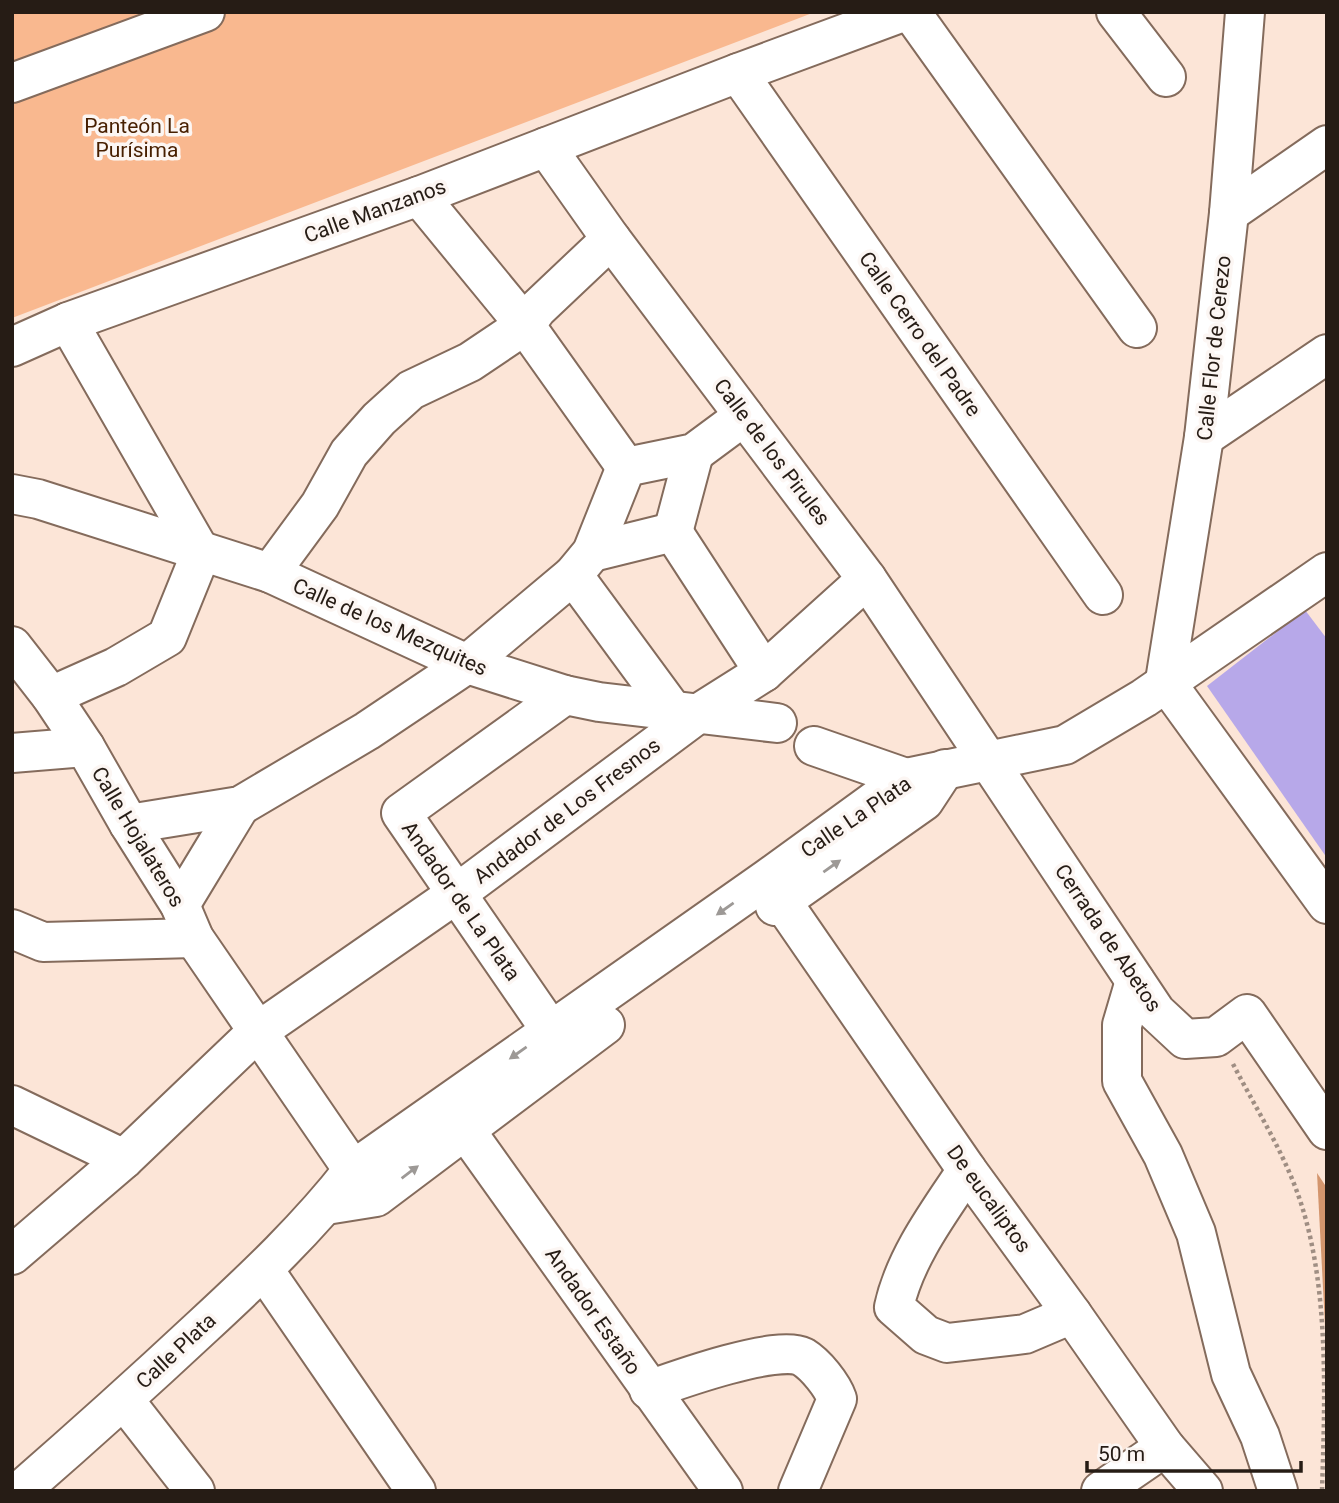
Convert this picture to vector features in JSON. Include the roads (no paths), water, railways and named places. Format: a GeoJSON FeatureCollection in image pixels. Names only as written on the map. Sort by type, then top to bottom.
{"type":"FeatureCollection","features":[{"type":"Feature","properties":{"kind":"street"},"geometry":{"type":"LineString","coordinates":[[12,83],[205,12]]}},
{"type":"Feature","properties":{"kind":"street","name":"Calle Manzanos"},"geometry":{"type":"LineString","coordinates":[[12,347],[68,323],[546,148],[903,12]]}},
{"type":"Feature","properties":{"kind":"street"},"geometry":{"type":"LineString","coordinates":[[911,12],[1137,328]]}},
{"type":"Feature","properties":{"kind":"street"},"geometry":{"type":"LineString","coordinates":[[1116,12],[1166,76]]}},
{"type":"Feature","properties":{"kind":"street","name":"Calle Flor de Cerezo"},"geometry":{"type":"LineString","coordinates":[[1165,681],[1205,437],[1229,213],[1245,12]]}},
{"type":"Feature","properties":{"kind":"street","name":"Calle Cerro del Padre"},"geometry":{"type":"LineString","coordinates":[[738,73],[1103,595]]}},
{"type":"Feature","properties":{"kind":"street"},"geometry":{"type":"LineString","coordinates":[[1229,213],[1327,145]]}},
{"type":"Feature","properties":{"kind":"street","name":"Calle de los Pirules"},"geometry":{"type":"LineString","coordinates":[[546,148],[611,239],[867,579],[990,761]]}},
{"type":"Feature","properties":{"kind":"street"},"geometry":{"type":"LineString","coordinates":[[419,195],[525,325],[626,467]]}},
{"type":"Feature","properties":{"kind":"street"},"geometry":{"type":"LineString","coordinates":[[270,573],[320,505],[349,453],[379,418],[411,390],[470,362],[525,325],[537,309],[611,239]]}},
{"type":"Feature","properties":{"kind":"street"},"geometry":{"type":"LineString","coordinates":[[51,696],[116,667],[167,637],[201,553],[68,323]]}},
{"type":"Feature","properties":{"kind":"street"},"geometry":{"type":"LineString","coordinates":[[1205,437],[1327,354]]}},
{"type":"Feature","properties":{"kind":"street"},"geometry":{"type":"LineString","coordinates":[[626,467],[694,453],[744,416]]}},
{"type":"Feature","properties":{"kind":"street"},"geometry":{"type":"LineString","coordinates":[[694,453],[673,532],[764,672]]}},
{"type":"Feature","properties":{"kind":"street"},"geometry":{"type":"LineString","coordinates":[[582,564],[626,467]]}},
{"type":"Feature","properties":{"kind":"street","name":"Calle de los Mezquites"},"geometry":{"type":"LineString","coordinates":[[12,494],[38,499],[270,573],[467,664],[565,695],[599,702],[777,723]]}},
{"type":"Feature","properties":{"kind":"street"},"geometry":{"type":"LineString","coordinates":[[129,824],[240,806],[367,731],[467,664],[582,564],[673,532]]}},
{"type":"Feature","properties":{"kind":"street"},"geometry":{"type":"LineString","coordinates":[[582,564],[686,712]]}},
{"type":"Feature","properties":{"kind":"street","name":"Andador de Los Fresnos"},"geometry":{"type":"LineString","coordinates":[[12,1255],[124,1159],[257,1032],[456,894],[686,712],[764,672],[867,579]]}},
{"type":"Feature","properties":{"kind":"street"},"geometry":{"type":"LineString","coordinates":[[990,761],[1065,744],[1144,698],[1165,681],[1322,584]]}},
{"type":"Feature","properties":{"kind":"street","name":"Calle Hojalateros"},"geometry":{"type":"LineString","coordinates":[[12,646],[51,696],[85,747],[187,921],[257,1032],[364,1183]]}},
{"type":"Feature","properties":{"kind":"street"},"geometry":{"type":"LineString","coordinates":[[1165,681],[1327,904]]}},
{"type":"Feature","properties":{"kind":"street","name":"Andador de La Plata"},"geometry":{"type":"LineString","coordinates":[[558,1041],[401,813],[565,695]]}},
{"type":"Feature","properties":{"kind":"street"},"geometry":{"type":"LineString","coordinates":[[814,746],[915,789]]}},
{"type":"Feature","properties":{"kind":"street"},"geometry":{"type":"LineString","coordinates":[[12,753],[85,747]]}},
{"type":"Feature","properties":{"kind":"street","name":"Calle La Plata"},"geometry":{"type":"LineString","coordinates":[[326,1205],[364,1183],[558,1041],[915,789],[946,769],[990,761]]}},
{"type":"Feature","properties":{"kind":"street","name":"Cerrada de Abetos"},"geometry":{"type":"LineString","coordinates":[[990,761],[1156,1012],[1185,1039],[1216,1037],[1247,1014],[1327,1130]]}},
{"type":"Feature","properties":{"kind":"street"},"geometry":{"type":"LineString","coordinates":[[12,929],[43,943],[187,921],[240,806]]}},
{"type":"Feature","properties":{"kind":"street","name":"De eucaliptos"},"geometry":{"type":"LineString","coordinates":[[774,890],[967,1170],[1165,1447],[1203,1491]]}},
{"type":"Feature","properties":{"kind":"street"},"geometry":{"type":"LineString","coordinates":[[1135,981],[1122,1025],[1122,1081],[1167,1166],[1196,1233],[1231,1374],[1260,1436],[1278,1491]]}},
{"type":"Feature","properties":{"kind":"street"},"geometry":{"type":"LineString","coordinates":[[12,1105],[124,1159]]}},
{"type":"Feature","properties":{"kind":"street","name":"Andador Estaño"},"geometry":{"type":"LineString","coordinates":[[456,1116],[723,1491]]}},
{"type":"Feature","properties":{"kind":"street"},"geometry":{"type":"LineString","coordinates":[[967,1170],[928,1230],[898,1291],[894,1307],[926,1335],[947,1343],[1025,1334],[1072,1314]]}},
{"type":"Feature","properties":{"kind":"street","name":"Calle Plata"},"geometry":{"type":"LineString","coordinates":[[20,1491],[124,1400],[264,1270],[326,1205]]}},
{"type":"Feature","properties":{"kind":"street"},"geometry":{"type":"LineString","coordinates":[[264,1270],[416,1491]]}},
{"type":"Feature","properties":{"kind":"street"},"geometry":{"type":"LineString","coordinates":[[649,1390],[721,1365],[783,1355],[802,1357],[832,1385],[837,1399],[798,1491]]}},
{"type":"Feature","properties":{"kind":"street"},"geometry":{"type":"LineString","coordinates":[[124,1400],[195,1491]]}},
{"type":"Feature","properties":{"kind":"street"},"geometry":{"type":"LineString","coordinates":[[1101,1491],[1165,1447]]}},
{"type":"Feature","properties":{"kind":"park label","name":"Panteón La Purísima"},"geometry":{"type":"Point","coordinates":[137,138]}}]}
